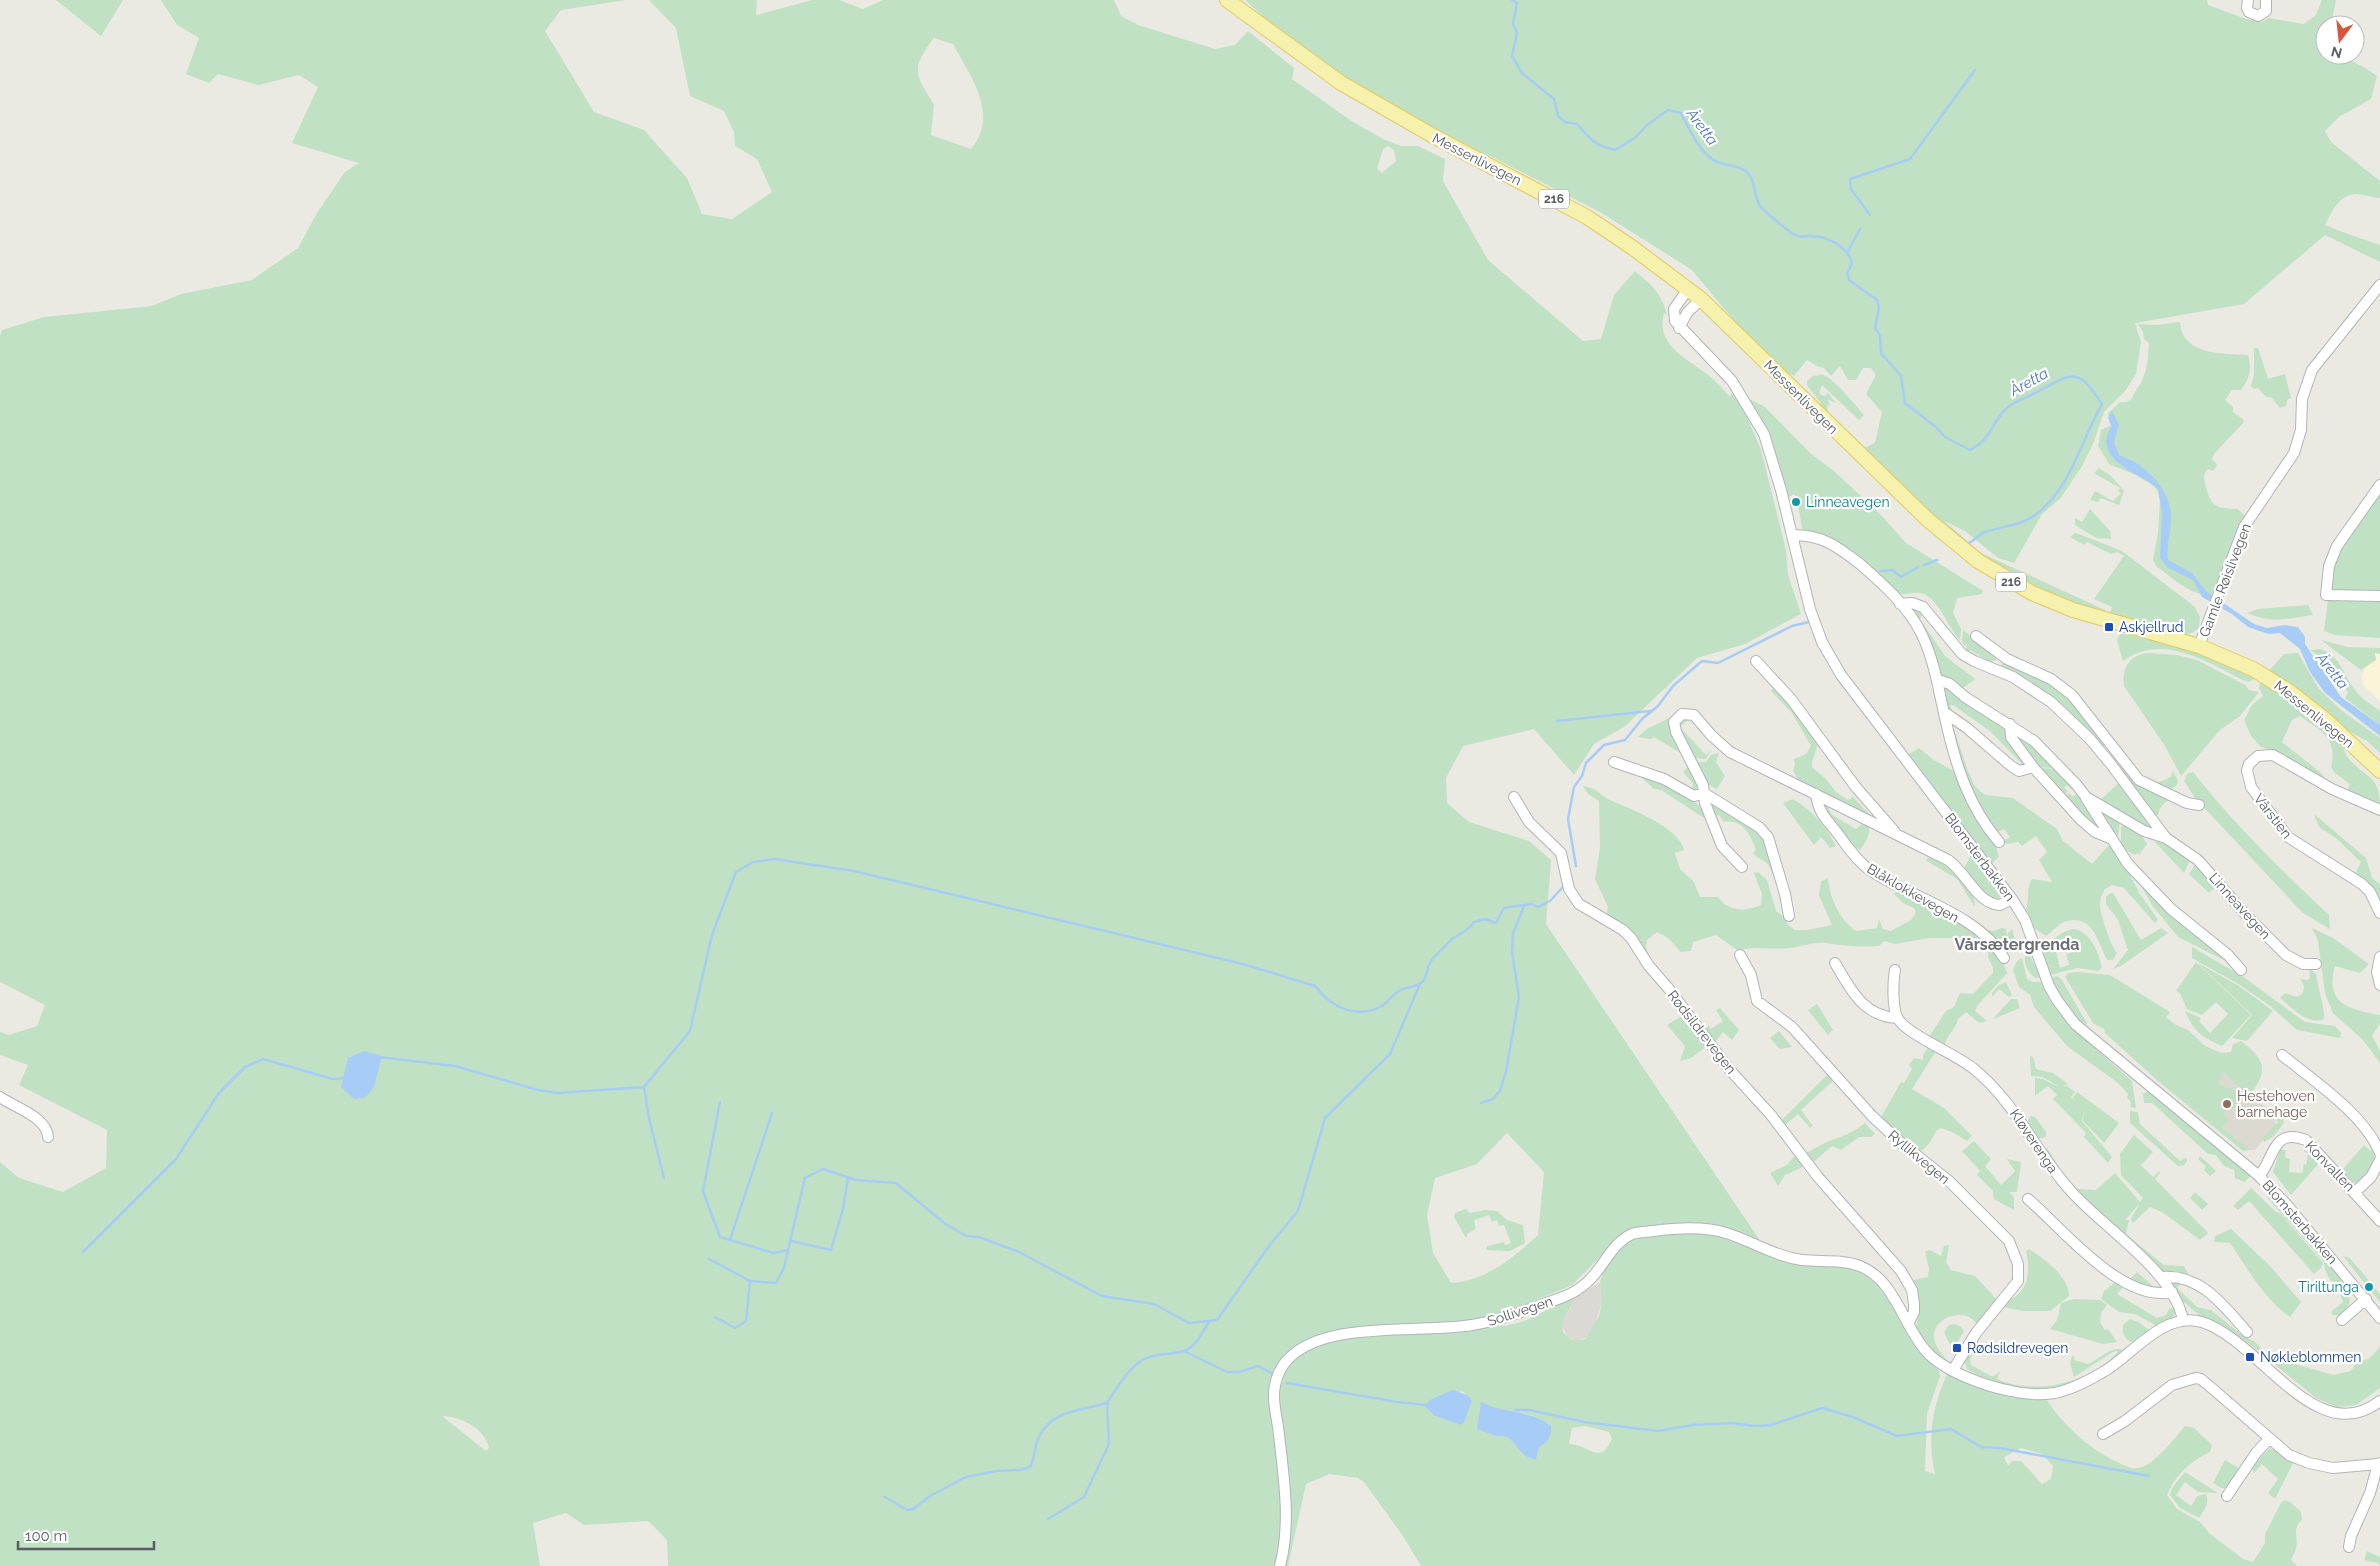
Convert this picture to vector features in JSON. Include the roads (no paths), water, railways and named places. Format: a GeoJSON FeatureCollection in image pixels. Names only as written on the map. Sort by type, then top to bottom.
{"type":"FeatureCollection","features":[{"type":"Feature","properties":{"kind":"main road","name":"Messenlivegen"},"geometry":{"type":"LineString","coordinates":[[1227,0],[1341,83],[1434,137],[1587,217],[1688,289],[1701,299],[1928,520],[1978,561],[2012,582],[2072,610],[2199,646],[2234,660],[2290,692],[2327,721],[2380,771]]}},
{"type":"Feature","properties":{"kind":"street"},"geometry":{"type":"LineString","coordinates":[[2248,0],[2247,8],[2249,12],[2258,16],[2266,11],[2266,0]]}},
{"type":"Feature","properties":{"kind":"street","name":"Gamle Røislivegen"},"geometry":{"type":"LineString","coordinates":[[2199,646],[2244,527],[2294,453],[2300,430],[2302,399],[2312,370],[2380,285]]}},
{"type":"Feature","properties":{"kind":"street"},"geometry":{"type":"LineString","coordinates":[[1679,328],[1673,316],[1674,309],[1688,289]]}},
{"type":"Feature","properties":{"kind":"street"},"geometry":{"type":"LineString","coordinates":[[1679,328],[1687,312],[1701,299]]}},
{"type":"Feature","properties":{"kind":"street","name":"Blomsterbakken"},"geometry":{"type":"LineString","coordinates":[[1679,328],[1732,381],[1758,421],[1769,448],[1810,609],[1830,658],[2012,899],[2025,920],[2049,986],[2057,1000],[2075,1024],[2259,1176],[2287,1205],[2380,1318]]}},
{"type":"Feature","properties":{"kind":"street"},"geometry":{"type":"LineString","coordinates":[[2380,485],[2337,546],[2329,566],[2326,595],[2380,596]]}},
{"type":"Feature","properties":{"kind":"street"},"geometry":{"type":"LineString","coordinates":[[1792,536],[1812,535],[1830,543],[1876,578],[1900,604],[1922,634],[1938,680],[1944,712],[1966,792],[1975,810],[1999,842]]}},
{"type":"Feature","properties":{"kind":"street","name":"Linneavegen"},"geometry":{"type":"LineString","coordinates":[[1900,604],[1908,602],[1923,607],[1962,654],[2013,677],[2051,702],[2089,738],[2139,780],[2187,803],[2199,805]]}},
{"type":"Feature","properties":{"kind":"street","name":"Linneavegen"},"geometry":{"type":"LineString","coordinates":[[1976,636],[2007,658],[2051,679],[2072,695],[2166,838]]}},
{"type":"Feature","properties":{"kind":"street"},"geometry":{"type":"LineString","coordinates":[[1988,667],[2007,658]]}},
{"type":"Feature","properties":{"kind":"street"},"geometry":{"type":"LineString","coordinates":[[1756,662],[1791,699],[1854,786],[1897,834]]}},
{"type":"Feature","properties":{"kind":"street","name":"Linneavegen"},"geometry":{"type":"LineString","coordinates":[[1938,680],[1950,684],[1965,696],[2010,724],[2050,755],[2086,797],[2098,820],[2113,839],[2128,864],[2158,896],[2185,921],[2228,955],[2241,970]]}},
{"type":"Feature","properties":{"kind":"street"},"geometry":{"type":"LineString","coordinates":[[1944,712],[1967,728],[2001,759],[2019,771],[2033,767]]}},
{"type":"Feature","properties":{"kind":"street"},"geometry":{"type":"LineString","coordinates":[[1742,867],[1722,846],[1705,803],[1704,793],[1692,760],[1675,727],[1677,717],[1682,714],[1694,714],[1711,735],[1730,752],[1897,834],[1954,865],[1986,902],[2000,905],[2012,899]]}},
{"type":"Feature","properties":{"kind":"street"},"geometry":{"type":"LineString","coordinates":[[2010,724],[2012,738],[2033,767],[2081,820],[2095,832],[2113,839]]}},
{"type":"Feature","properties":{"kind":"street","name":"Vårstien"},"geometry":{"type":"LineString","coordinates":[[2380,810],[2316,780],[2273,755],[2258,756],[2249,764],[2247,770],[2251,787],[2288,838],[2362,884],[2370,892],[2380,913]]}},
{"type":"Feature","properties":{"kind":"street"},"geometry":{"type":"LineString","coordinates":[[1614,762],[1664,779],[1694,796],[1704,793],[1759,827],[1768,837],[1785,894],[1788,916]]}},
{"type":"Feature","properties":{"kind":"street","name":"Blåklokkevegen"},"geometry":{"type":"LineString","coordinates":[[1816,794],[1822,815],[1863,864],[1882,877],[1975,928],[1996,945],[2004,958]]}},
{"type":"Feature","properties":{"kind":"street","name":"Rødsildrevegen"},"geometry":{"type":"LineString","coordinates":[[1514,797],[1528,822],[1562,853],[1569,890],[1579,904],[1623,930],[1631,938],[1648,966],[1669,989],[1728,1069],[1771,1115],[1818,1177],[1901,1271],[1912,1290],[1914,1304],[1914,1312],[1908,1324]]}},
{"type":"Feature","properties":{"kind":"street","name":"Linneavegen"},"geometry":{"type":"LineString","coordinates":[[2086,797],[2135,827],[2166,838],[2198,860],[2246,915],[2286,955],[2302,964],[2316,964]]}},
{"type":"Feature","properties":{"kind":"street","name":"Ryllikvegen"},"geometry":{"type":"LineString","coordinates":[[1740,955],[1751,975],[1757,1001],[1792,1027],[1859,1103],[1901,1144],[1956,1187],[2009,1241],[2014,1249],[2019,1271],[2015,1286],[1976,1333],[1953,1370]]}},
{"type":"Feature","properties":{"kind":"street"},"geometry":{"type":"LineString","coordinates":[[2380,957],[2377,972],[2380,985]]}},
{"type":"Feature","properties":{"kind":"street","name":"Kløverenga"},"geometry":{"type":"LineString","coordinates":[[1835,963],[1852,991],[1870,1011],[1884,1017],[1897,1018],[1908,1029],[1948,1051],[1974,1069],[2000,1093],[2025,1126],[2046,1161],[2071,1192],[2161,1276],[2172,1292],[2183,1320]]}},
{"type":"Feature","properties":{"kind":"street"},"geometry":{"type":"LineString","coordinates":[[1895,970],[1894,984],[1897,1018]]}},
{"type":"Feature","properties":{"kind":"street"},"geometry":{"type":"LineString","coordinates":[[2282,1055],[2347,1110],[2364,1129],[2380,1153]]}},
{"type":"Feature","properties":{"kind":"street"},"geometry":{"type":"LineString","coordinates":[[0,1097],[42,1123],[48,1131],[48,1137]]}},
{"type":"Feature","properties":{"kind":"street","name":"Konvallen"},"geometry":{"type":"LineString","coordinates":[[2259,1176],[2280,1141],[2291,1136],[2298,1137],[2312,1144],[2380,1221]]}},
{"type":"Feature","properties":{"kind":"street"},"geometry":{"type":"LineString","coordinates":[[2355,1192],[2371,1177],[2380,1160]]}},
{"type":"Feature","properties":{"kind":"street"},"geometry":{"type":"LineString","coordinates":[[2028,1199],[2116,1278],[2157,1294],[2172,1292]]}},
{"type":"Feature","properties":{"kind":"street","name":"Sollivegen"},"geometry":{"type":"LineString","coordinates":[[1280,1566],[1286,1530],[1280,1442],[1274,1394],[1276,1380],[1281,1368],[1291,1356],[1321,1340],[1360,1332],[1396,1328],[1470,1326],[1514,1315],[1578,1291],[1591,1281],[1616,1247],[1633,1234],[1660,1230],[1724,1232],[1772,1253],[1801,1260],[1840,1261],[1860,1266],[1874,1275],[1889,1289],[1908,1324]]}},
{"type":"Feature","properties":{"kind":"street"},"geometry":{"type":"LineString","coordinates":[[2161,1276],[2179,1276],[2198,1284],[2223,1306],[2247,1332]]}},
{"type":"Feature","properties":{"kind":"street"},"geometry":{"type":"LineString","coordinates":[[2342,1320],[2366,1299]]}},
{"type":"Feature","properties":{"kind":"street"},"geometry":{"type":"LineString","coordinates":[[1908,1324],[1929,1354],[1940,1364],[2011,1391],[2034,1394],[2055,1393],[2088,1380],[2109,1368],[2160,1329],[2183,1320],[2197,1320],[2217,1328],[2248,1350],[2298,1394],[2328,1412],[2342,1416],[2353,1416],[2371,1408],[2380,1401]]}},
{"type":"Feature","properties":{"kind":"street"},"geometry":{"type":"LineString","coordinates":[[2103,1434],[2125,1421],[2172,1385],[2196,1378],[2201,1379],[2289,1455],[2310,1464],[2333,1468],[2379,1463],[2370,1494],[2351,1536],[2349,1547]]}},
{"type":"Feature","properties":{"kind":"street"},"geometry":{"type":"LineString","coordinates":[[2227,1496],[2256,1453],[2269,1439]]}},
{"type":"Feature","properties":{"kind":"water"},"geometry":{"type":"Polygon","coordinates":[[[2112,411],[2119,425],[2114,442],[2119,455],[2138,464],[2147,471],[2167,497],[2171,518],[2168,560],[2192,573],[2206,591],[2254,624],[2267,628],[2284,625],[2298,627],[2305,637],[2305,644],[2341,697],[2380,725],[2380,736],[2325,693],[2310,672],[2300,649],[2280,633],[2268,634],[2248,627],[2232,614],[2202,597],[2193,580],[2168,568],[2160,558],[2162,513],[2158,489],[2125,468],[2110,454],[2107,436],[2112,426],[2108,418],[2112,411]]]}},
{"type":"Feature","properties":{"kind":"water"},"geometry":{"type":"Polygon","coordinates":[[[364,1051],[382,1056],[374,1087],[365,1098],[354,1099],[341,1087],[348,1058],[364,1051]]]}},
{"type":"Feature","properties":{"kind":"water"},"geometry":{"type":"Polygon","coordinates":[[[1452,1390],[1468,1395],[1472,1401],[1464,1423],[1461,1425],[1435,1416],[1425,1406],[1430,1400],[1452,1390]]]}},
{"type":"Feature","properties":{"kind":"water"},"geometry":{"type":"Polygon","coordinates":[[[1481,1402],[1535,1417],[1551,1426],[1550,1436],[1539,1447],[1536,1460],[1525,1456],[1508,1437],[1496,1436],[1477,1429],[1481,1402]]]}},
{"type":"Feature","properties":{"kind":"waterway","name":"Åretta"},"geometry":{"type":"LineString","coordinates":[[1512,0],[1517,3],[1513,24],[1517,33],[1512,56],[1522,73],[1554,99],[1558,116],[1565,122],[1577,124],[1597,144],[1615,150],[1635,138],[1647,125],[1668,110],[1681,113],[1705,153],[1717,162],[1746,171],[1753,183],[1760,206],[1777,221],[1797,236],[1825,238],[1843,249],[1851,260],[1847,273],[1849,280],[1877,300],[1879,308],[1875,328],[1880,335],[1881,353],[1901,376],[1905,403],[1936,427],[1945,437],[1970,450],[1983,441],[2008,407],[2066,378],[2073,376],[2079,378],[2093,391],[2102,404],[2058,492],[2029,519],[1985,532],[1969,543]]}},
{"type":"Feature","properties":{"kind":"waterway"},"geometry":{"type":"LineString","coordinates":[[1870,215],[1851,189],[1850,179],[1910,159],[1975,70]]}},
{"type":"Feature","properties":{"kind":"waterway"},"geometry":{"type":"LineString","coordinates":[[1847,253],[1860,229]]}},
{"type":"Feature","properties":{"kind":"waterway"},"geometry":{"type":"LineString","coordinates":[[1924,565],[1937,560]]}},
{"type":"Feature","properties":{"kind":"waterway"},"geometry":{"type":"LineString","coordinates":[[1880,571],[1892,570],[1901,577],[1918,567]]}},
{"type":"Feature","properties":{"kind":"waterway"},"geometry":{"type":"LineString","coordinates":[[1576,866],[1568,819],[1574,787],[1582,776],[1586,763],[1604,745],[1625,740],[1642,719],[1658,706],[1673,686],[1702,661],[1718,663],[1792,626],[1809,622]]}},
{"type":"Feature","properties":{"kind":"waterway"},"geometry":{"type":"LineString","coordinates":[[1557,721],[1650,711]]}},
{"type":"Feature","properties":{"kind":"waterway"},"geometry":{"type":"LineString","coordinates":[[379,1057],[455,1066],[538,1090],[557,1093],[644,1087],[690,1031],[712,935],[736,872],[753,862],[774,859],[854,871],[1243,964],[1315,986],[1336,1005],[1345,1009],[1363,1012],[1382,1006],[1399,991],[1421,983],[1425,978],[1431,960],[1451,940],[1469,929],[1474,922],[1485,919],[1496,923],[1504,908],[1532,904],[1538,907],[1550,901],[1563,887]]}},
{"type":"Feature","properties":{"kind":"waterway"},"geometry":{"type":"LineString","coordinates":[[1481,1103],[1493,1099],[1500,1091],[1506,1071],[1519,997],[1512,952],[1513,933],[1524,906]]}},
{"type":"Feature","properties":{"kind":"waterway"},"geometry":{"type":"LineString","coordinates":[[720,1102],[703,1191],[720,1237],[774,1253],[788,1250],[805,1178],[823,1169],[856,1180],[896,1183],[944,1223],[966,1236],[979,1237],[1019,1252],[1102,1296],[1154,1304],[1189,1323],[1217,1320],[1269,1246],[1298,1211],[1325,1118],[1390,1054],[1420,984]]}},
{"type":"Feature","properties":{"kind":"waterway"},"geometry":{"type":"LineString","coordinates":[[83,1252],[176,1159],[219,1093],[245,1067],[263,1059],[333,1079],[345,1078]]}},
{"type":"Feature","properties":{"kind":"waterway"},"geometry":{"type":"LineString","coordinates":[[644,1087],[649,1118],[664,1178]]}},
{"type":"Feature","properties":{"kind":"waterway"},"geometry":{"type":"LineString","coordinates":[[730,1240],[772,1113]]}},
{"type":"Feature","properties":{"kind":"waterway"},"geometry":{"type":"LineString","coordinates":[[791,1241],[831,1250],[843,1209],[848,1178]]}},
{"type":"Feature","properties":{"kind":"waterway"},"geometry":{"type":"LineString","coordinates":[[709,1259],[750,1281],[776,1283],[784,1268],[788,1250]]}},
{"type":"Feature","properties":{"kind":"waterway"},"geometry":{"type":"LineString","coordinates":[[715,1317],[735,1328],[746,1321],[750,1281]]}},
{"type":"Feature","properties":{"kind":"waterway"},"geometry":{"type":"LineString","coordinates":[[885,1497],[907,1510],[913,1509],[930,1496],[966,1477],[996,1471],[1021,1470],[1030,1467],[1039,1437],[1051,1421],[1068,1412],[1107,1403],[1132,1368],[1142,1360],[1152,1356],[1188,1349],[1199,1338],[1209,1322]]}},
{"type":"Feature","properties":{"kind":"waterway"},"geometry":{"type":"LineString","coordinates":[[1184,1351],[1227,1372],[1239,1372],[1258,1366],[1273,1374]]}},
{"type":"Feature","properties":{"kind":"waterway"},"geometry":{"type":"LineString","coordinates":[[1287,1383],[1397,1402],[1426,1405]]}},
{"type":"Feature","properties":{"kind":"waterway"},"geometry":{"type":"LineString","coordinates":[[1048,1519],[1084,1497],[1109,1444],[1107,1403]]}},
{"type":"Feature","properties":{"kind":"waterway"},"geometry":{"type":"LineString","coordinates":[[1515,1410],[1530,1410],[1584,1422],[1658,1431],[1693,1425],[1731,1423],[1755,1426],[1771,1425],[1822,1408],[1853,1417],[1897,1436],[1951,1429],[1981,1447],[2000,1448],[2149,1476]]}},
{"type":"Feature","properties":{"kind":"place","name":"Linneavegen"},"geometry":{"type":"Point","coordinates":[1796,502]}},
{"type":"Feature","properties":{"kind":"place","name":"Askjellrud"},"geometry":{"type":"Point","coordinates":[2109,627]}},
{"type":"Feature","properties":{"kind":"place","name":"Hestehoven barnehage"},"geometry":{"type":"Point","coordinates":[2227,1104]}},
{"type":"Feature","properties":{"kind":"place","name":"Tiriltunga"},"geometry":{"type":"Point","coordinates":[2369,1287]}},
{"type":"Feature","properties":{"kind":"place","name":"Rødsildrevegen"},"geometry":{"type":"Point","coordinates":[1957,1348]}},
{"type":"Feature","properties":{"kind":"place","name":"Nøkleblommen"},"geometry":{"type":"Point","coordinates":[2250,1357]}},
{"type":"Feature","properties":{"kind":"district","name":"Vårsætergrenda"},"geometry":{"type":"Point","coordinates":[2017,944]}}]}
